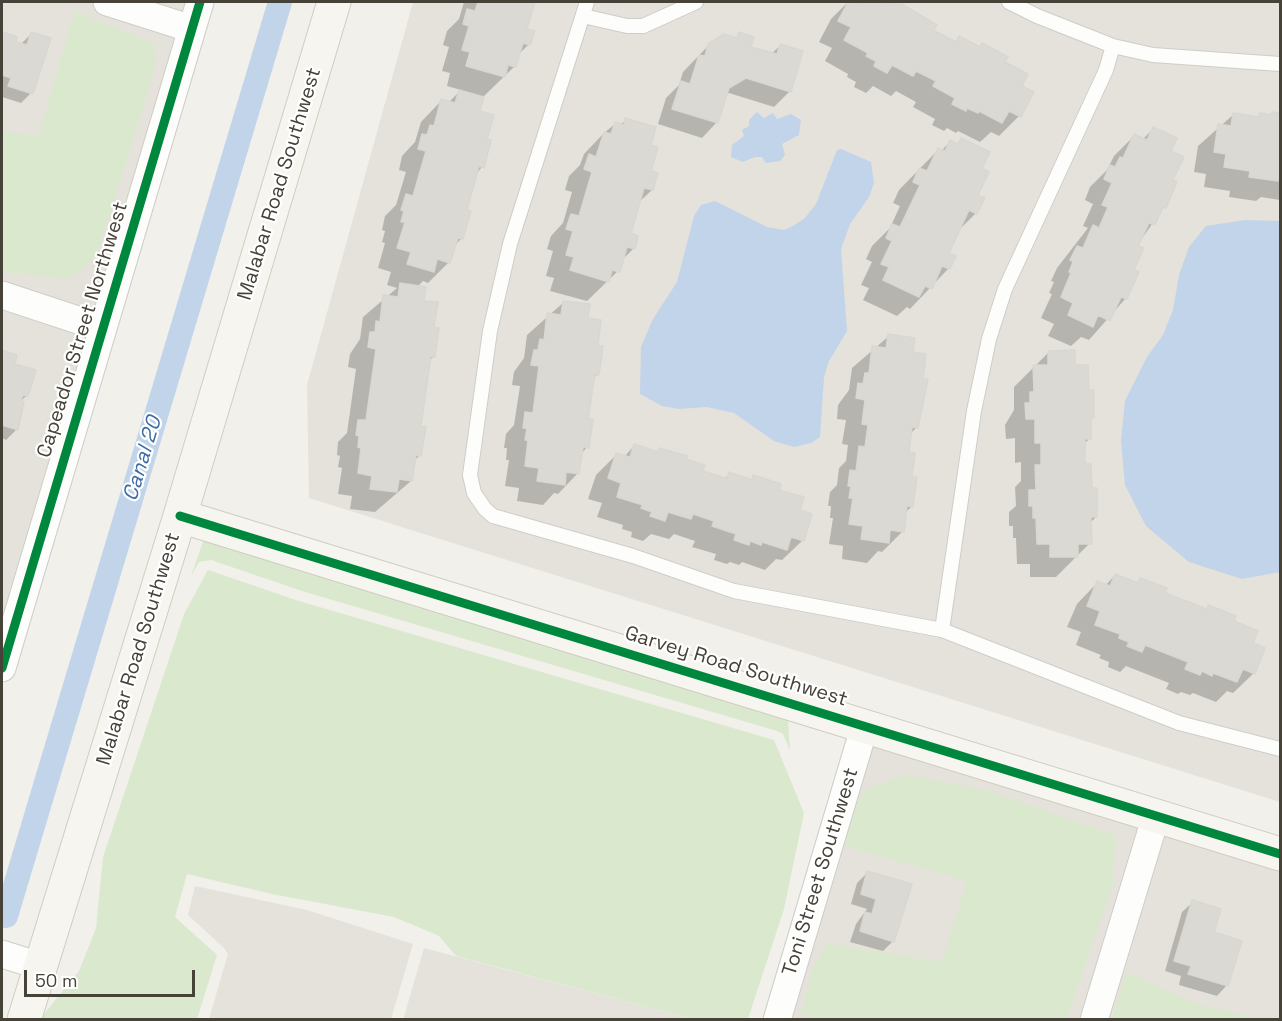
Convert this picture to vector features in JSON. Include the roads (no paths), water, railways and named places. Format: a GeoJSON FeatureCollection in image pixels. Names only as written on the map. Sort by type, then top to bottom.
{"type":"FeatureCollection","features":[{"type":"Feature","properties":{"kind":"street"},"geometry":{"type":"LineString","coordinates":[[107,2],[192,29]]}},
{"type":"Feature","properties":{"kind":"street","name":"Capeador Street Northwest"},"geometry":{"type":"LineString","coordinates":[[2,668],[7,627],[102,328],[200,2]]}},
{"type":"Feature","properties":{"kind":"street","name":"Malabar Road Southwest"},"geometry":{"type":"LineString","coordinates":[[24,1020],[180,516],[334,2]]}},
{"type":"Feature","properties":{"kind":"street"},"geometry":{"type":"LineString","coordinates":[[2,295],[102,328]]}},
{"type":"Feature","properties":{"kind":"street","name":"Garvey Road Southwest"},"geometry":{"type":"LineString","coordinates":[[180,516],[1281,854]]}},
{"type":"Feature","properties":{"kind":"street","name":"Toni Street Southwest"},"geometry":{"type":"LineString","coordinates":[[777,1020],[865,725]]}},
{"type":"Feature","properties":{"kind":"street"},"geometry":{"type":"LineString","coordinates":[[1094,1020],[1156,816]]}},
{"type":"Feature","properties":{"kind":"street"},"geometry":{"type":"LineString","coordinates":[[2,954],[40,966]]}},
{"type":"Feature","properties":{"kind":"lane"},"geometry":{"type":"LineString","coordinates":[[587,2],[505,266],[490,331],[470,475],[474,493],[493,516],[633,556],[734,591],[942,630],[1179,723],[1281,749]]}},
{"type":"Feature","properties":{"kind":"lane"},"geometry":{"type":"LineString","coordinates":[[583,16],[627,26],[643,26],[696,2]]}},
{"type":"Feature","properties":{"kind":"lane"},"geometry":{"type":"LineString","coordinates":[[1008,2],[1113,46],[1153,55],[1281,64]]}},
{"type":"Feature","properties":{"kind":"lane"},"geometry":{"type":"LineString","coordinates":[[942,630],[974,411],[989,339],[1005,289],[1106,70],[1113,46]]}},
{"type":"Feature","properties":{"kind":"water"},"geometry":{"type":"Polygon","coordinates":[[[757,112],[764,118],[773,113],[777,119],[791,114],[801,120],[799,135],[782,144],[785,155],[780,161],[766,163],[762,157],[755,157],[743,162],[731,157],[732,145],[744,136],[742,130],[749,126],[749,120],[757,112]]]}},
{"type":"Feature","properties":{"kind":"water"},"geometry":{"type":"Polygon","coordinates":[[[841,149],[871,162],[874,183],[869,197],[850,224],[841,249],[847,331],[829,361],[824,377],[820,437],[811,443],[794,447],[774,441],[734,413],[707,407],[679,409],[662,406],[640,394],[641,347],[653,319],[677,282],[694,216],[701,205],[715,201],[767,227],[784,230],[805,218],[816,204],[837,150],[841,149]]]}},
{"type":"Feature","properties":{"kind":"water"},"geometry":{"type":"Polygon","coordinates":[[[1245,220],[1280,221],[1280,572],[1242,579],[1189,562],[1146,526],[1125,485],[1121,441],[1125,401],[1147,357],[1163,335],[1173,310],[1179,275],[1189,247],[1206,226],[1245,220]]]}},
{"type":"Feature","properties":{"kind":"waterway","name":"Canal 20"},"geometry":{"type":"LineString","coordinates":[[6,916],[280,2]]}}]}
